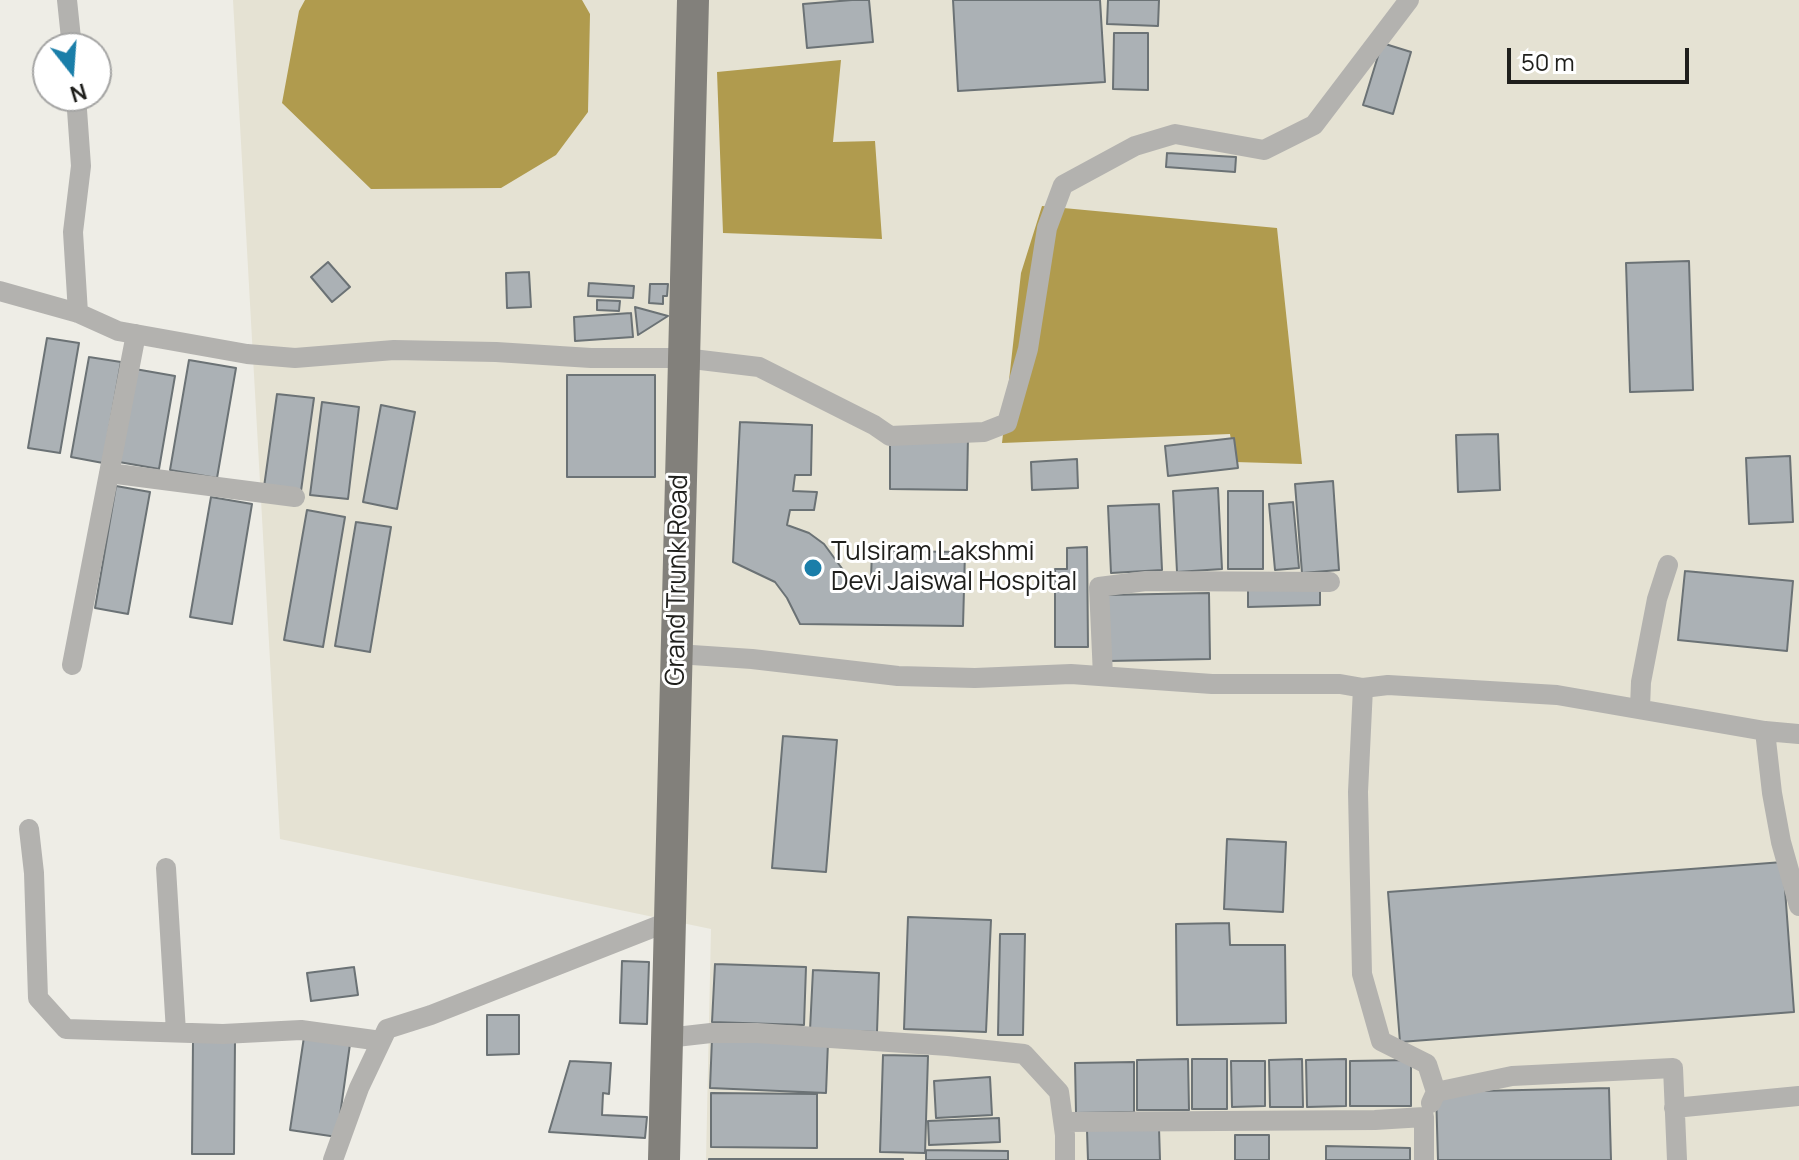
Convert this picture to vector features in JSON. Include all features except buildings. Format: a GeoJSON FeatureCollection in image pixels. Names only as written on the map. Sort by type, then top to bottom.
{"type":"FeatureCollection","features":[{"type":"Feature","properties":{"kind":"main road","name":"Grand Trunk Road"},"geometry":{"type":"LineString","coordinates":[[664,1160],[693,0]]}},
{"type":"Feature","properties":{"kind":"street"},"geometry":{"type":"LineString","coordinates":[[67,0],[70,32]]}},
{"type":"Feature","properties":{"kind":"street"},"geometry":{"type":"LineString","coordinates":[[0,291],[78,313],[118,331],[247,354],[295,358],[394,350],[591,358],[684,358],[759,367],[890,436],[984,432],[1007,423],[1028,349],[1047,228],[1063,185],[1135,146],[1175,134],[1264,150],[1314,125],[1409,0]]}},
{"type":"Feature","properties":{"kind":"street"},"geometry":{"type":"LineString","coordinates":[[77,112],[81,166],[73,232],[78,313]]}},
{"type":"Feature","properties":{"kind":"street"},"geometry":{"type":"LineString","coordinates":[[72,665],[136,334]]}},
{"type":"Feature","properties":{"kind":"street"},"geometry":{"type":"LineString","coordinates":[[109,473],[295,497]]}},
{"type":"Feature","properties":{"kind":"street"},"geometry":{"type":"LineString","coordinates":[[1640,708],[1641,682],[1657,599],[1668,565]]}},
{"type":"Feature","properties":{"kind":"street"},"geometry":{"type":"LineString","coordinates":[[1103,676],[1099,587],[1146,581],[1330,582]]}},
{"type":"Feature","properties":{"kind":"street"},"geometry":{"type":"LineString","coordinates":[[677,654],[752,659],[898,676],[975,678],[1071,674],[1212,684],[1340,684],[1363,688],[1388,685],[1557,695],[1765,731],[1799,734]]}},
{"type":"Feature","properties":{"kind":"street"},"geometry":{"type":"LineString","coordinates":[[1363,688],[1358,792],[1362,974],[1381,1041],[1427,1064],[1436,1092],[1424,1117],[1424,1160]]}},
{"type":"Feature","properties":{"kind":"street"},"geometry":{"type":"LineString","coordinates":[[1765,731],[1781,842],[1799,906]]}},
{"type":"Feature","properties":{"kind":"street"},"geometry":{"type":"LineString","coordinates":[[29,829],[34,873],[38,998],[66,1029],[223,1034],[301,1030],[381,1041]]}},
{"type":"Feature","properties":{"kind":"street"},"geometry":{"type":"LineString","coordinates":[[166,868],[176,1032]]}},
{"type":"Feature","properties":{"kind":"street"},"geometry":{"type":"LineString","coordinates":[[333,1160],[359,1088],[387,1029],[457,1005],[670,921]]}},
{"type":"Feature","properties":{"kind":"street"},"geometry":{"type":"LineString","coordinates":[[667,1038],[711,1033],[757,1033],[1024,1054],[1059,1092],[1065,1160]]}},
{"type":"Feature","properties":{"kind":"street"},"geometry":{"type":"LineString","coordinates":[[1436,1092],[1512,1076],[1673,1068],[1677,1160]]}},
{"type":"Feature","properties":{"kind":"street"},"geometry":{"type":"LineString","coordinates":[[1674,1108],[1799,1096]]}},
{"type":"Feature","properties":{"kind":"street"},"geometry":{"type":"LineString","coordinates":[[1064,1122],[1424,1117]]}},
{"type":"Feature","properties":{"kind":"shaded area"},"geometry":{"type":"Polygon","coordinates":[[[233,0],[1799,0],[1799,1160],[706,1160],[711,929],[280,839],[233,0]]]}},
{"type":"Feature","properties":{"kind":"shaded area"},"geometry":{"type":"Polygon","coordinates":[[[305,0],[582,0],[590,14],[588,112],[556,155],[501,188],[371,189],[282,103],[299,11],[305,0]]]}},
{"type":"Feature","properties":{"kind":"shaded area"},"geometry":{"type":"Polygon","coordinates":[[[841,60],[833,142],[875,141],[882,239],[723,233],[717,72],[841,60]]]}},
{"type":"Feature","properties":{"kind":"shaded area"},"geometry":{"type":"Polygon","coordinates":[[[1042,206],[1277,228],[1302,464],[1235,462],[1230,434],[1002,443],[1021,273],[1042,206]]]}},
{"type":"Feature","properties":{"kind":"place","name":"Tulsiram Lakshmi Devi Jaiswal Hospital"},"geometry":{"type":"Point","coordinates":[813,568]}}]}
